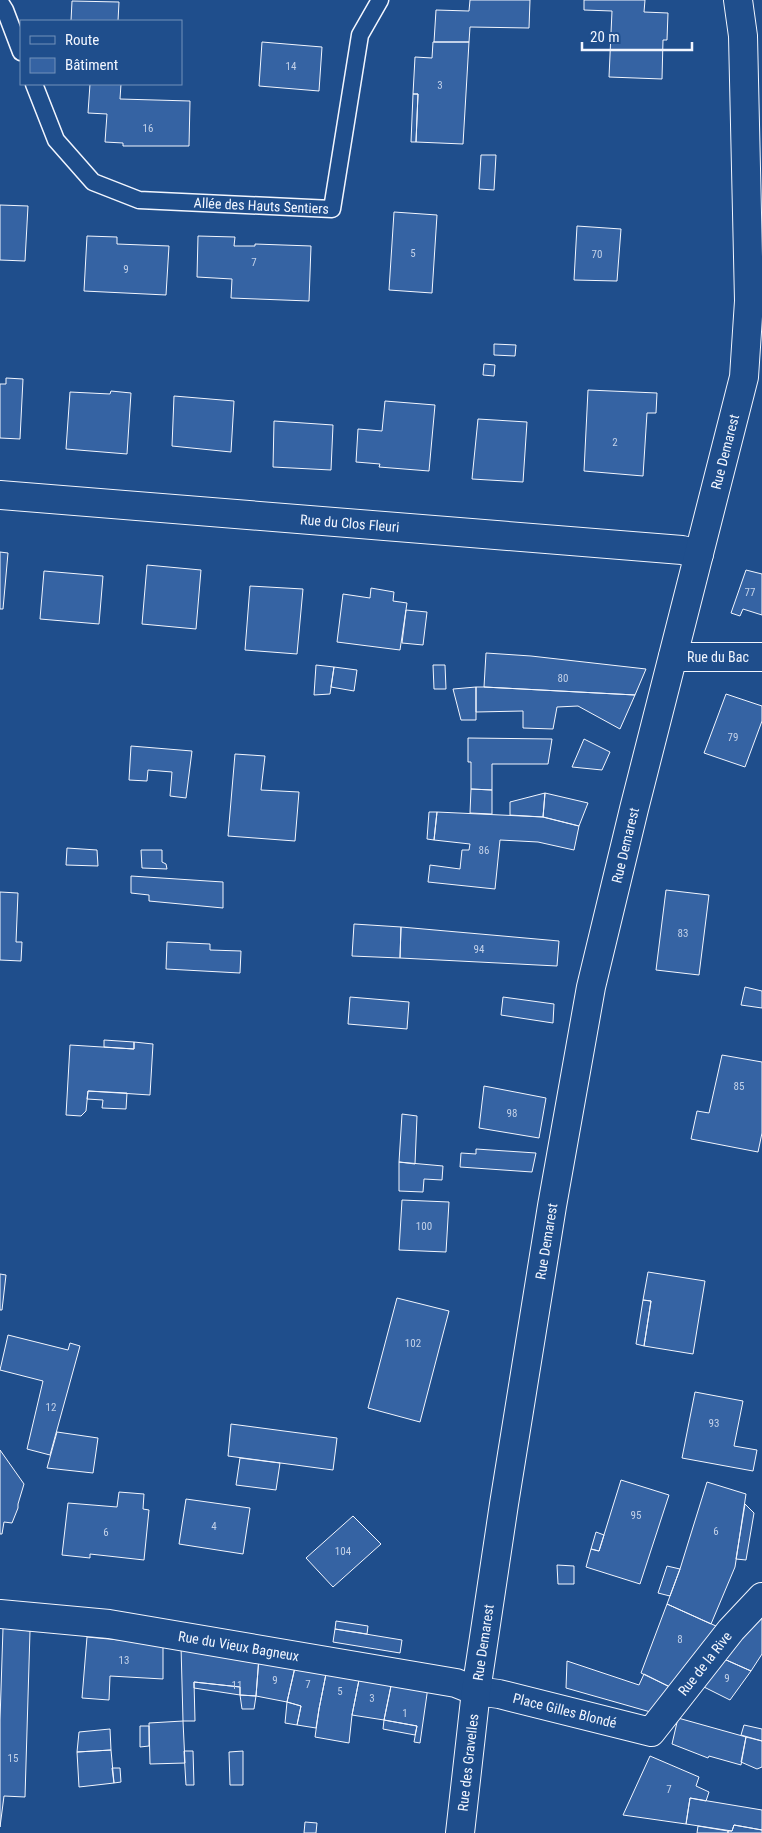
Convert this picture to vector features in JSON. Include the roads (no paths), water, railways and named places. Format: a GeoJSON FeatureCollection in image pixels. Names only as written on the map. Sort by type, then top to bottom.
{"type":"FeatureCollection","features":[{"type":"Feature","properties":{"kind":"street","name":"Rue Demarest"},"geometry":{"type":"LineString","coordinates":[[476,1691],[552,1206],[592,987],[634,809],[699,554],[753,373],[749,301],[743,36],[738,0]]}},
{"type":"Feature","properties":{"kind":"street","name":"Rue du Clos Fleuri"},"geometry":{"type":"LineString","coordinates":[[0,495],[682,550],[699,554]]}},
{"type":"Feature","properties":{"kind":"street","name":"Rue du Bac"},"geometry":{"type":"LineString","coordinates":[[673,657],[762,657]]}},
{"type":"Feature","properties":{"kind":"street","name":"Rue de la Rive"},"geometry":{"type":"LineString","coordinates":[[651,1732],[731,1630],[762,1597]]}},
{"type":"Feature","properties":{"kind":"street","name":"Rue du Vieux Bagneux"},"geometry":{"type":"LineString","coordinates":[[0,1614],[109,1624],[456,1683],[476,1691]]}},
{"type":"Feature","properties":{"kind":"street","name":"Place Gilles Blondé"},"geometry":{"type":"LineString","coordinates":[[476,1691],[499,1694],[651,1732]]}},
{"type":"Feature","properties":{"kind":"street","name":"Rue des Gravelles"},"geometry":{"type":"LineString","coordinates":[[460,1833],[476,1691]]}},
{"type":"Feature","properties":{"kind":"lane","name":"Allée des Hauts Sentiers"},"geometry":{"type":"LineString","coordinates":[[34,85],[56,140],[93,182],[139,200],[332,209],[360,35],[380,0]]}},
{"type":"Feature","properties":{"kind":"lane"},"geometry":{"type":"LineString","coordinates":[[0,2],[20,49]]}}]}
